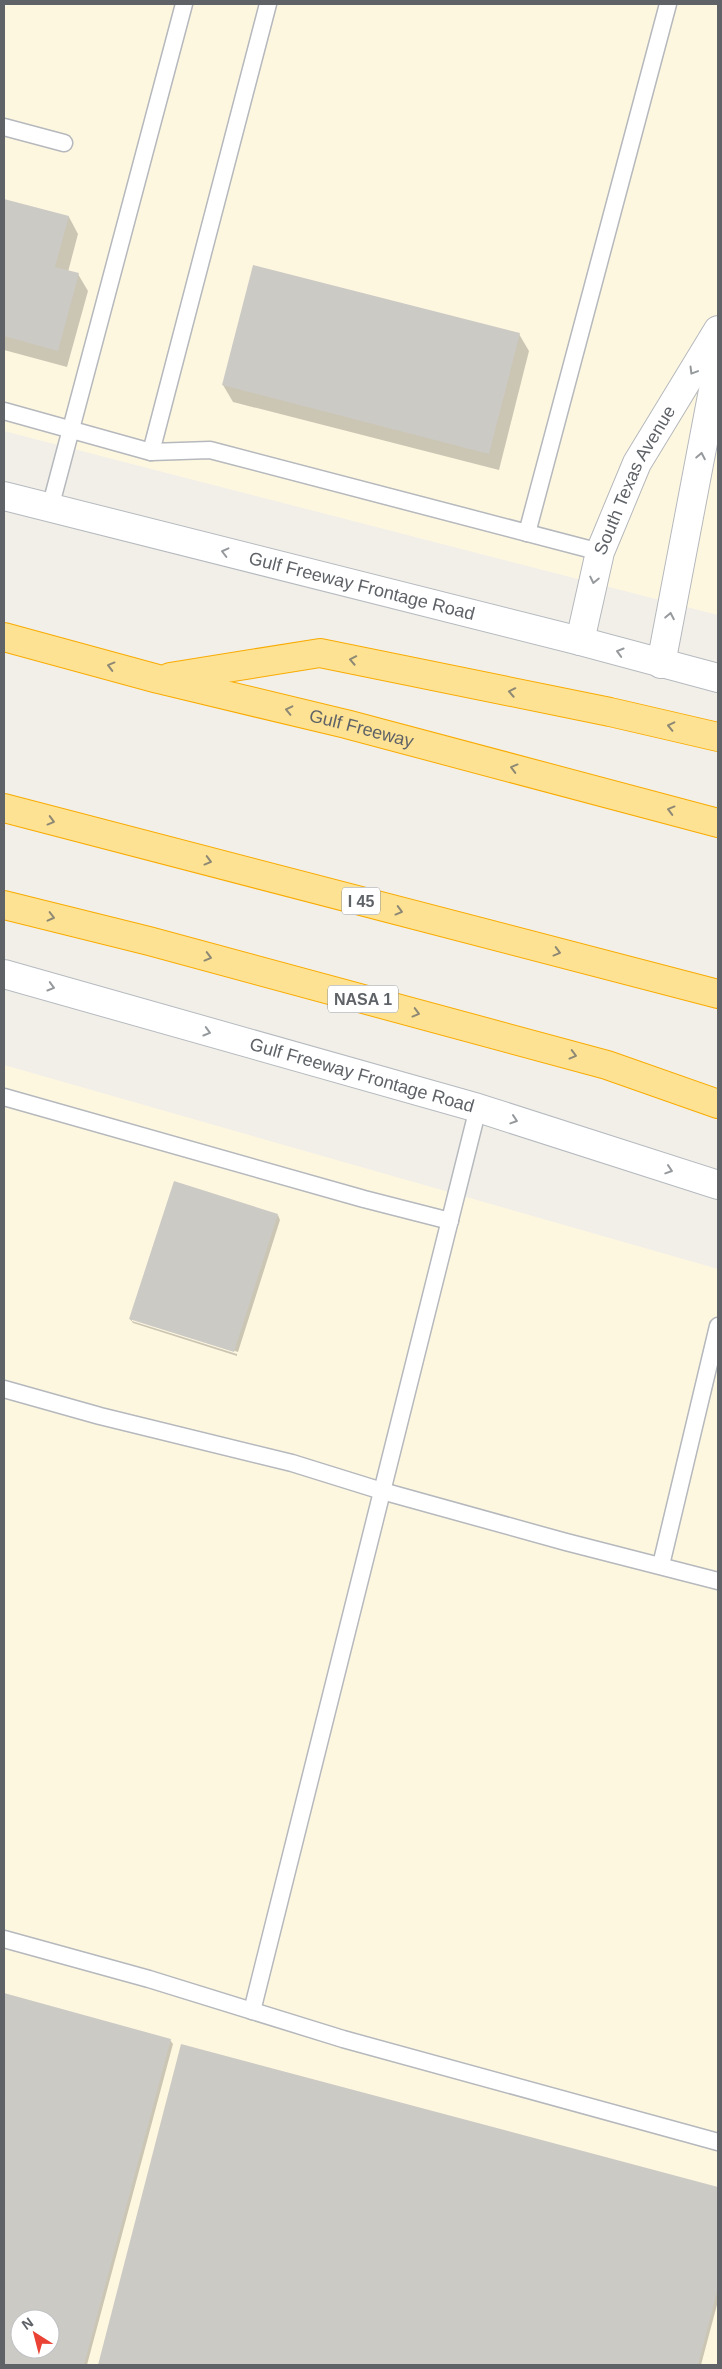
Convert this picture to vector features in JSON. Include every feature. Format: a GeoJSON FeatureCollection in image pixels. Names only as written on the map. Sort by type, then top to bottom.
{"type":"FeatureCollection","features":[{"type":"Feature","properties":{"kind":"highway","name":"Gulf Freeway"},"geometry":{"type":"LineString","coordinates":[[4,637],[158,679],[346,724],[718,823]]}},
{"type":"Feature","properties":{"kind":"highway"},"geometry":{"type":"LineString","coordinates":[[158,679],[320,653],[610,712],[718,737]]}},
{"type":"Feature","properties":{"kind":"highway","name":"I 45"},"geometry":{"type":"LineString","coordinates":[[4,808],[718,994]]}},
{"type":"Feature","properties":{"kind":"highway","name":"NASA 1"},"geometry":{"type":"LineString","coordinates":[[4,905],[159,944],[607,1065],[718,1104]]}},
{"type":"Feature","properties":{"kind":"main road","name":"South Texas Avenue"},"geometry":{"type":"LineString","coordinates":[[580,641],[600,552],[637,462],[718,330]]}},
{"type":"Feature","properties":{"kind":"main road","name":"South Texas Avenue"},"geometry":{"type":"LineString","coordinates":[[661,664],[718,364]]}},
{"type":"Feature","properties":{"kind":"main road","name":"Gulf Freeway Frontage Road"},"geometry":{"type":"LineString","coordinates":[[4,496],[580,641],[718,678]]}},
{"type":"Feature","properties":{"kind":"main road","name":"Gulf Freeway Frontage Road"},"geometry":{"type":"LineString","coordinates":[[4,974],[478,1108],[718,1185]]}},
{"type":"Feature","properties":{"kind":"lane"},"geometry":{"type":"LineString","coordinates":[[50,508],[184,4]]}},
{"type":"Feature","properties":{"kind":"lane"},"geometry":{"type":"LineString","coordinates":[[151,452],[268,4]]}},
{"type":"Feature","properties":{"kind":"lane"},"geometry":{"type":"LineString","coordinates":[[527,533],[668,4]]}},
{"type":"Feature","properties":{"kind":"lane"},"geometry":{"type":"LineString","coordinates":[[4,127],[64,142]]}},
{"type":"Feature","properties":{"kind":"lane"},"geometry":{"type":"LineString","coordinates":[[4,411],[151,452],[210,450],[600,552]]}},
{"type":"Feature","properties":{"kind":"lane"},"geometry":{"type":"LineString","coordinates":[[4,1097],[364,1199],[450,1221]]}},
{"type":"Feature","properties":{"kind":"lane"},"geometry":{"type":"LineString","coordinates":[[252,2011],[478,1108]]}},
{"type":"Feature","properties":{"kind":"lane"},"geometry":{"type":"LineString","coordinates":[[661,1565],[718,1326]]}},
{"type":"Feature","properties":{"kind":"lane"},"geometry":{"type":"LineString","coordinates":[[4,1389],[100,1416],[292,1463],[382,1491],[566,1542],[718,1581]]}},
{"type":"Feature","properties":{"kind":"lane"},"geometry":{"type":"LineString","coordinates":[[4,1938],[252,2011],[342,2040],[718,2142]]}},
{"type":"Feature","properties":{"kind":"shaded area"},"geometry":{"type":"Polygon","coordinates":[[[4,4],[718,4],[718,615],[4,431],[4,4]]]}},
{"type":"Feature","properties":{"kind":"shaded area"},"geometry":{"type":"Polygon","coordinates":[[[4,1065],[718,1269],[718,2365],[4,2365],[4,1065]]]}},
{"type":"Feature","properties":{"kind":"building"},"geometry":{"type":"Polygon","coordinates":[[[4,199],[69,216],[55,267],[79,273],[58,351],[4,336],[4,199]]]}},
{"type":"Feature","properties":{"kind":"building"},"geometry":{"type":"Polygon","coordinates":[[[253,265],[520,333],[489,454],[222,385],[253,265]]]}},
{"type":"Feature","properties":{"kind":"building"},"geometry":{"type":"Polygon","coordinates":[[[174,1181],[278,1214],[234,1352],[129,1319],[174,1181]]]}},
{"type":"Feature","properties":{"kind":"building"},"geometry":{"type":"Polygon","coordinates":[[[4,1993],[171,2039],[84,2365],[4,2365],[4,1993]]]}},
{"type":"Feature","properties":{"kind":"building"},"geometry":{"type":"Polygon","coordinates":[[[181,2044],[718,2187],[718,2288],[698,2365],[98,2365],[181,2044]]]}}]}
